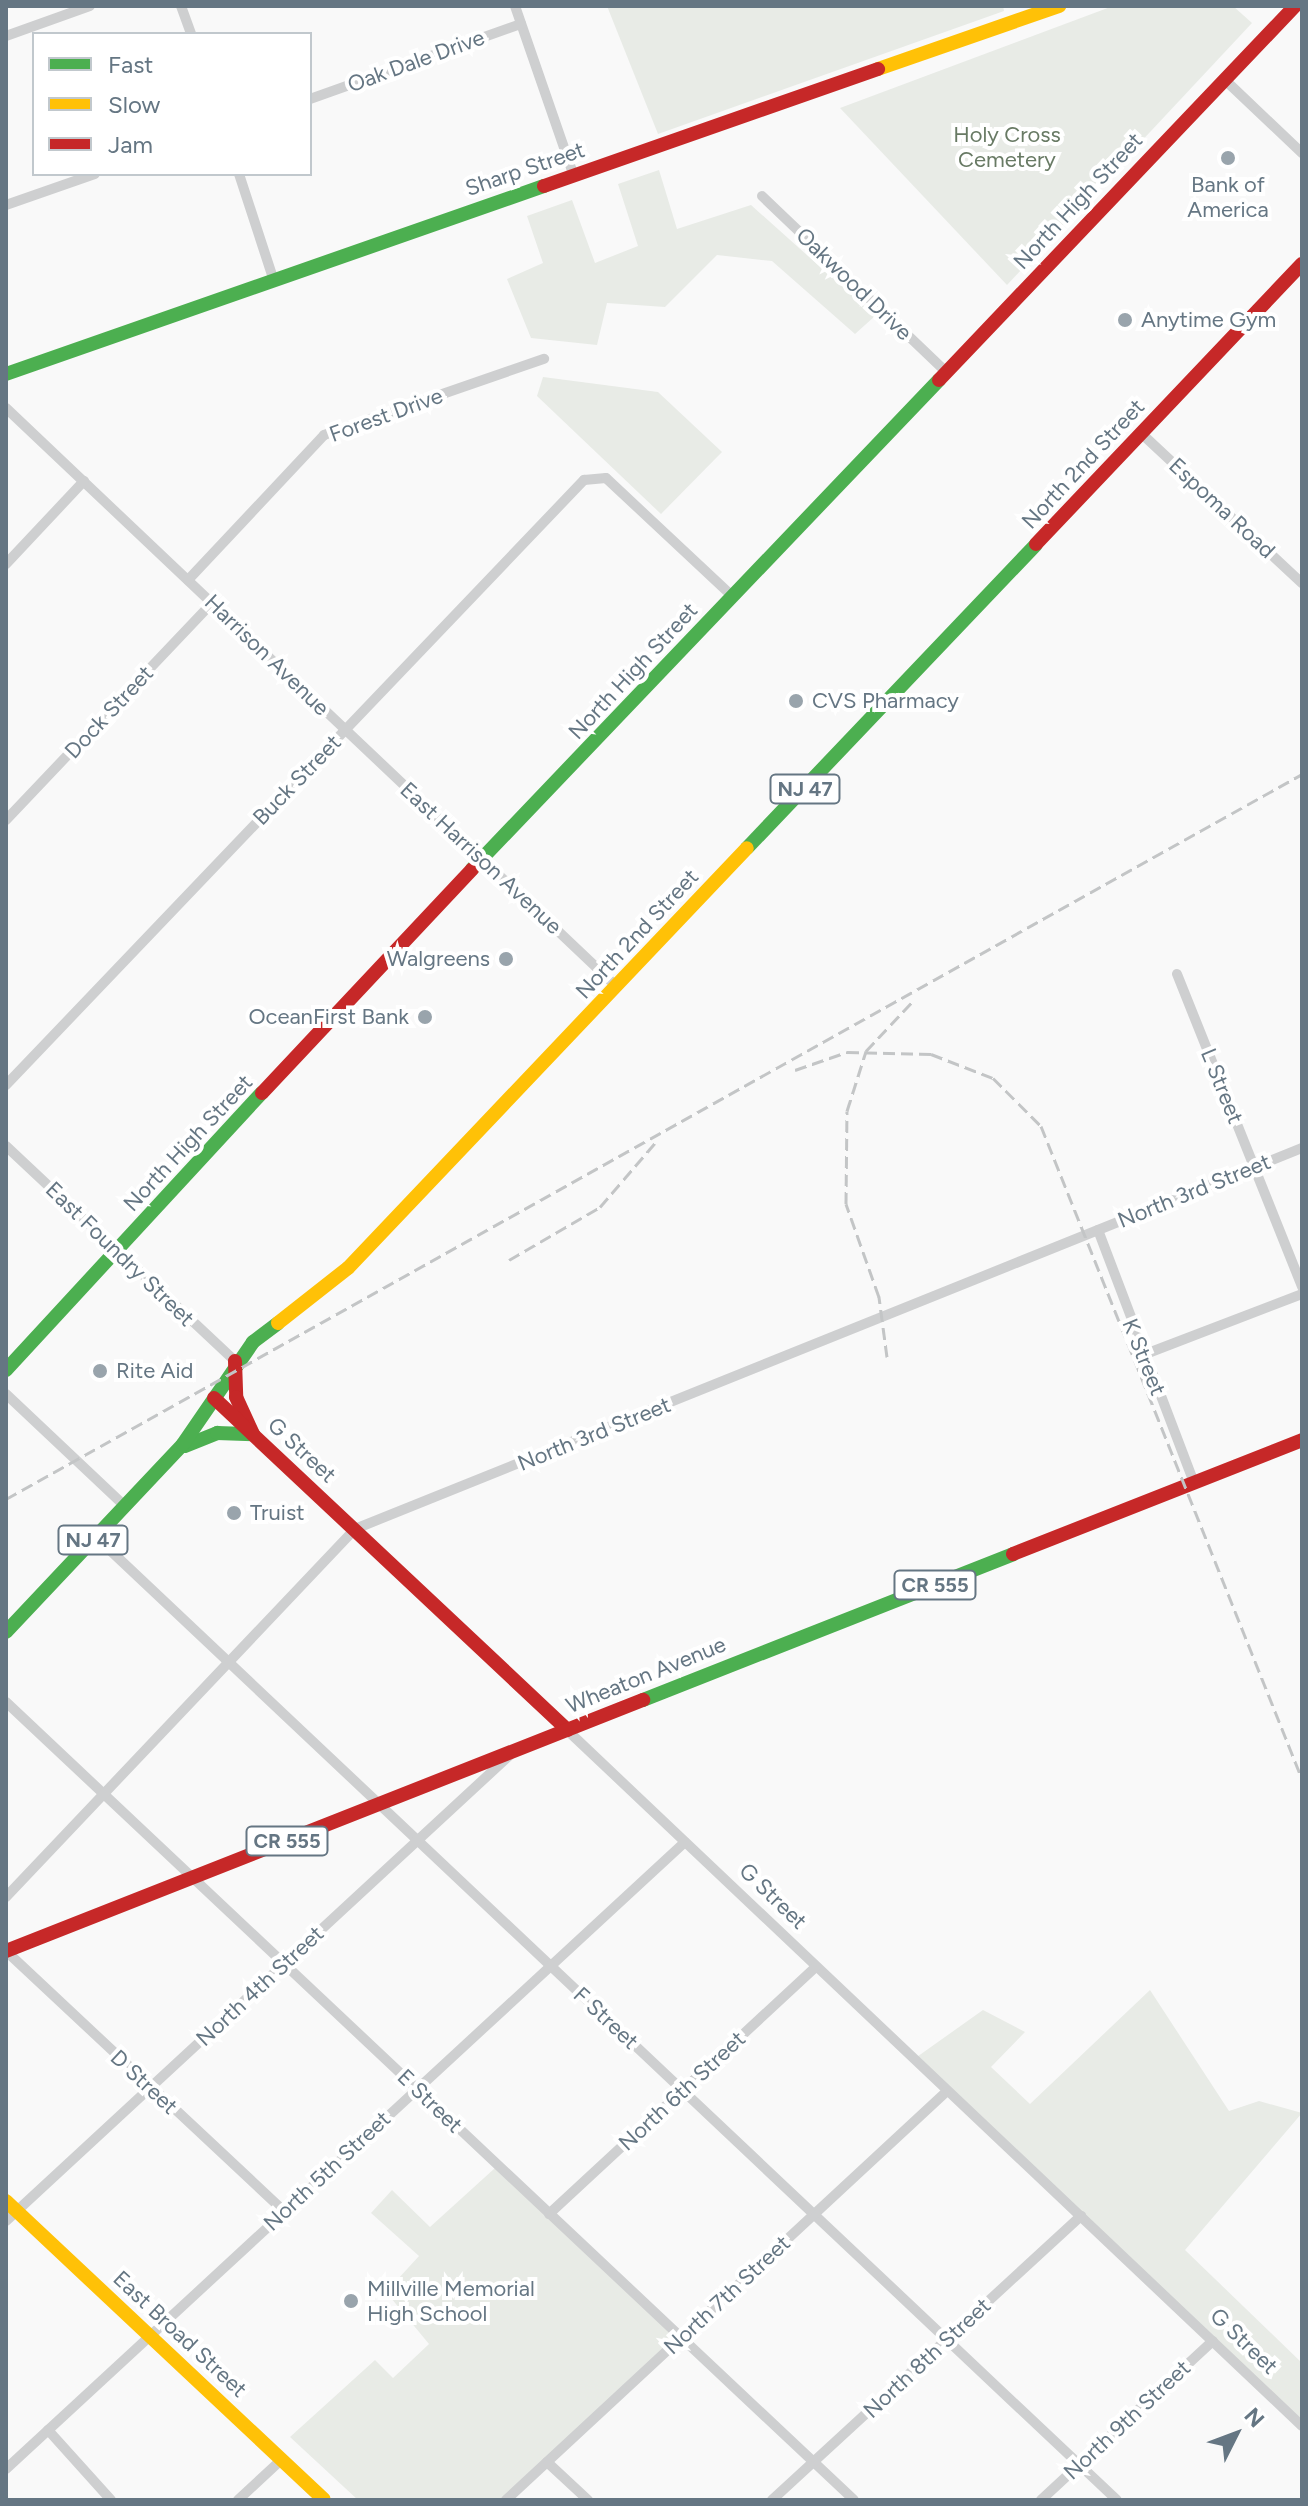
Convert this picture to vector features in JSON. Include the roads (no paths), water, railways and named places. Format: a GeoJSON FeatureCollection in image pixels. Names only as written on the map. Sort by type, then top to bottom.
{"type":"FeatureCollection","features":[{"type":"Feature","properties":{"kind":"main road","name":"Sharp Street"},"geometry":{"type":"LineString","coordinates":[[6,374],[1059,6]]}},
{"type":"Feature","properties":{"kind":"main road","name":"North High Street"},"geometry":{"type":"LineString","coordinates":[[6,1370],[484,860],[1295,6]]}},
{"type":"Feature","properties":{"kind":"main road","name":"North 2nd Street"},"geometry":{"type":"LineString","coordinates":[[6,1632],[180,1448],[235,1361],[348,1268],[1302,264]]}},
{"type":"Feature","properties":{"kind":"main road"},"geometry":{"type":"LineString","coordinates":[[180,1448],[217,1433],[253,1434],[236,1397],[235,1361]]}},
{"type":"Feature","properties":{"kind":"main road","name":"G Street"},"geometry":{"type":"LineString","coordinates":[[214,1398],[567,1730]]}},
{"type":"Feature","properties":{"kind":"main road","name":"Wheaton Avenue"},"geometry":{"type":"LineString","coordinates":[[6,1951],[1302,1440]]}},
{"type":"Feature","properties":{"kind":"main road","name":"East Broad Street"},"geometry":{"type":"LineString","coordinates":[[10,2211],[324,2500]]}},
{"type":"Feature","properties":{"kind":"street"},"geometry":{"type":"LineString","coordinates":[[6,36],[90,6]]}},
{"type":"Feature","properties":{"kind":"street"},"geometry":{"type":"LineString","coordinates":[[181,6],[190,32]]}},
{"type":"Feature","properties":{"kind":"street"},"geometry":{"type":"LineString","coordinates":[[515,6],[574,176]]}},
{"type":"Feature","properties":{"kind":"street","name":"Oak Dale Drive"},"geometry":{"type":"LineString","coordinates":[[312,98],[521,24]]}},
{"type":"Feature","properties":{"kind":"street"},"geometry":{"type":"LineString","coordinates":[[1224,79],[1302,153]]}},
{"type":"Feature","properties":{"kind":"street"},"geometry":{"type":"LineString","coordinates":[[6,205],[89,176]]}},
{"type":"Feature","properties":{"kind":"street"},"geometry":{"type":"LineString","coordinates":[[240,176],[274,281]]}},
{"type":"Feature","properties":{"kind":"street","name":"Oakwood Drive"},"geometry":{"type":"LineString","coordinates":[[762,196],[946,372]]}},
{"type":"Feature","properties":{"kind":"street","name":"Forest Drive"},"geometry":{"type":"LineString","coordinates":[[188,580],[324,435],[544,359]]}},
{"type":"Feature","properties":{"kind":"street","name":"Harrison Avenue"},"geometry":{"type":"LineString","coordinates":[[6,408],[345,730]]}},
{"type":"Feature","properties":{"kind":"street","name":"Espoma Road"},"geometry":{"type":"LineString","coordinates":[[1142,434],[1302,583]]}},
{"type":"Feature","properties":{"kind":"street","name":"Buck Street"},"geometry":{"type":"LineString","coordinates":[[6,1085],[589,477],[606,478],[733,597]]}},
{"type":"Feature","properties":{"kind":"street"},"geometry":{"type":"LineString","coordinates":[[6,564],[84,481]]}},
{"type":"Feature","properties":{"kind":"street","name":"Dock Street"},"geometry":{"type":"LineString","coordinates":[[6,820],[212,603]]}},
{"type":"Feature","properties":{"kind":"street","name":"East Harrison Avenue"},"geometry":{"type":"LineString","coordinates":[[345,730],[617,987]]}},
{"type":"Feature","properties":{"kind":"street","name":"L Street"},"geometry":{"type":"LineString","coordinates":[[1177,974],[1302,1287]]}},
{"type":"Feature","properties":{"kind":"street","name":"East Foundry Street"},"geometry":{"type":"LineString","coordinates":[[6,1146],[235,1361]]}},
{"type":"Feature","properties":{"kind":"street","name":"North 3rd Street"},"geometry":{"type":"LineString","coordinates":[[6,1897],[355,1529],[1302,1148]]}},
{"type":"Feature","properties":{"kind":"street","name":"K Street"},"geometry":{"type":"LineString","coordinates":[[1098,1230],[1194,1483]]}},
{"type":"Feature","properties":{"kind":"street"},"geometry":{"type":"LineString","coordinates":[[1143,1355],[1302,1294]]}},
{"type":"Feature","properties":{"kind":"street"},"geometry":{"type":"LineString","coordinates":[[6,1394],[125,1506]]}},
{"type":"Feature","properties":{"kind":"street","name":"F Street"},"geometry":{"type":"LineString","coordinates":[[96,1537],[1117,2500]]}},
{"type":"Feature","properties":{"kind":"street","name":"E Street"},"geometry":{"type":"LineString","coordinates":[[6,1702],[854,2500]]}},
{"type":"Feature","properties":{"kind":"street","name":"G Street"},"geometry":{"type":"LineString","coordinates":[[567,1730],[1302,2426]]}},
{"type":"Feature","properties":{"kind":"street","name":"North 4th Street"},"geometry":{"type":"LineString","coordinates":[[10,2211],[150,2087],[513,1752]]}},
{"type":"Feature","properties":{"kind":"street","name":"North 5th Street"},"geometry":{"type":"LineString","coordinates":[[6,2469],[685,1842]]}},
{"type":"Feature","properties":{"kind":"street","name":"D Street"},"geometry":{"type":"LineString","coordinates":[[6,1951],[284,2211]]}},
{"type":"Feature","properties":{"kind":"street","name":"North 6th Street"},"geometry":{"type":"LineString","coordinates":[[549,2214],[816,1967]]}},
{"type":"Feature","properties":{"kind":"street","name":"North 7th Street"},"geometry":{"type":"LineString","coordinates":[[506,2500],[947,2091]]}},
{"type":"Feature","properties":{"kind":"street","name":"North 8th Street"},"geometry":{"type":"LineString","coordinates":[[772,2500],[1081,2216]]}},
{"type":"Feature","properties":{"kind":"street","name":"North 9th Street"},"geometry":{"type":"LineString","coordinates":[[1041,2500],[1213,2341]]}},
{"type":"Feature","properties":{"kind":"street"},"geometry":{"type":"LineString","coordinates":[[48,2430],[111,2500]]}},
{"type":"Feature","properties":{"kind":"street"},"geometry":{"type":"LineString","coordinates":[[238,2500],[281,2460]]}},
{"type":"Feature","properties":{"kind":"street"},"geometry":{"type":"LineString","coordinates":[[547,2462],[588,2500]]}},
{"type":"Feature","properties":{"kind":"railway"},"geometry":{"type":"LineString","coordinates":[[6,1499],[1302,774]]}},
{"type":"Feature","properties":{"kind":"railway"},"geometry":{"type":"LineString","coordinates":[[887,1357],[879,1297],[846,1204],[847,1111],[866,1051],[912,1002]]}},
{"type":"Feature","properties":{"kind":"railway"},"geometry":{"type":"LineString","coordinates":[[795,1070],[847,1052],[931,1054],[993,1078],[1041,1126],[1302,1779]]}},
{"type":"Feature","properties":{"kind":"railway"},"geometry":{"type":"LineString","coordinates":[[509,1260],[600,1207],[655,1143]]}},
{"type":"Feature","properties":{"kind":"place","name":"Bank of America"},"geometry":{"type":"Point","coordinates":[1228,158]}},
{"type":"Feature","properties":{"kind":"place","name":"Anytime Gym"},"geometry":{"type":"Point","coordinates":[1125,320]}},
{"type":"Feature","properties":{"kind":"place","name":"CVS Pharmacy"},"geometry":{"type":"Point","coordinates":[796,701]}},
{"type":"Feature","properties":{"kind":"place","name":"Walgreens"},"geometry":{"type":"Point","coordinates":[506,959]}},
{"type":"Feature","properties":{"kind":"place","name":"OceanFirst Bank"},"geometry":{"type":"Point","coordinates":[425,1017]}},
{"type":"Feature","properties":{"kind":"place","name":"Rite Aid"},"geometry":{"type":"Point","coordinates":[100,1371]}},
{"type":"Feature","properties":{"kind":"place","name":"Truist"},"geometry":{"type":"Point","coordinates":[234,1513]}},
{"type":"Feature","properties":{"kind":"place","name":"Millville Memorial High School"},"geometry":{"type":"Point","coordinates":[351,2301]}},
{"type":"Feature","properties":{"kind":"park label","name":"Holy Cross Cemetery"},"geometry":{"type":"Point","coordinates":[1007,146]}}]}
